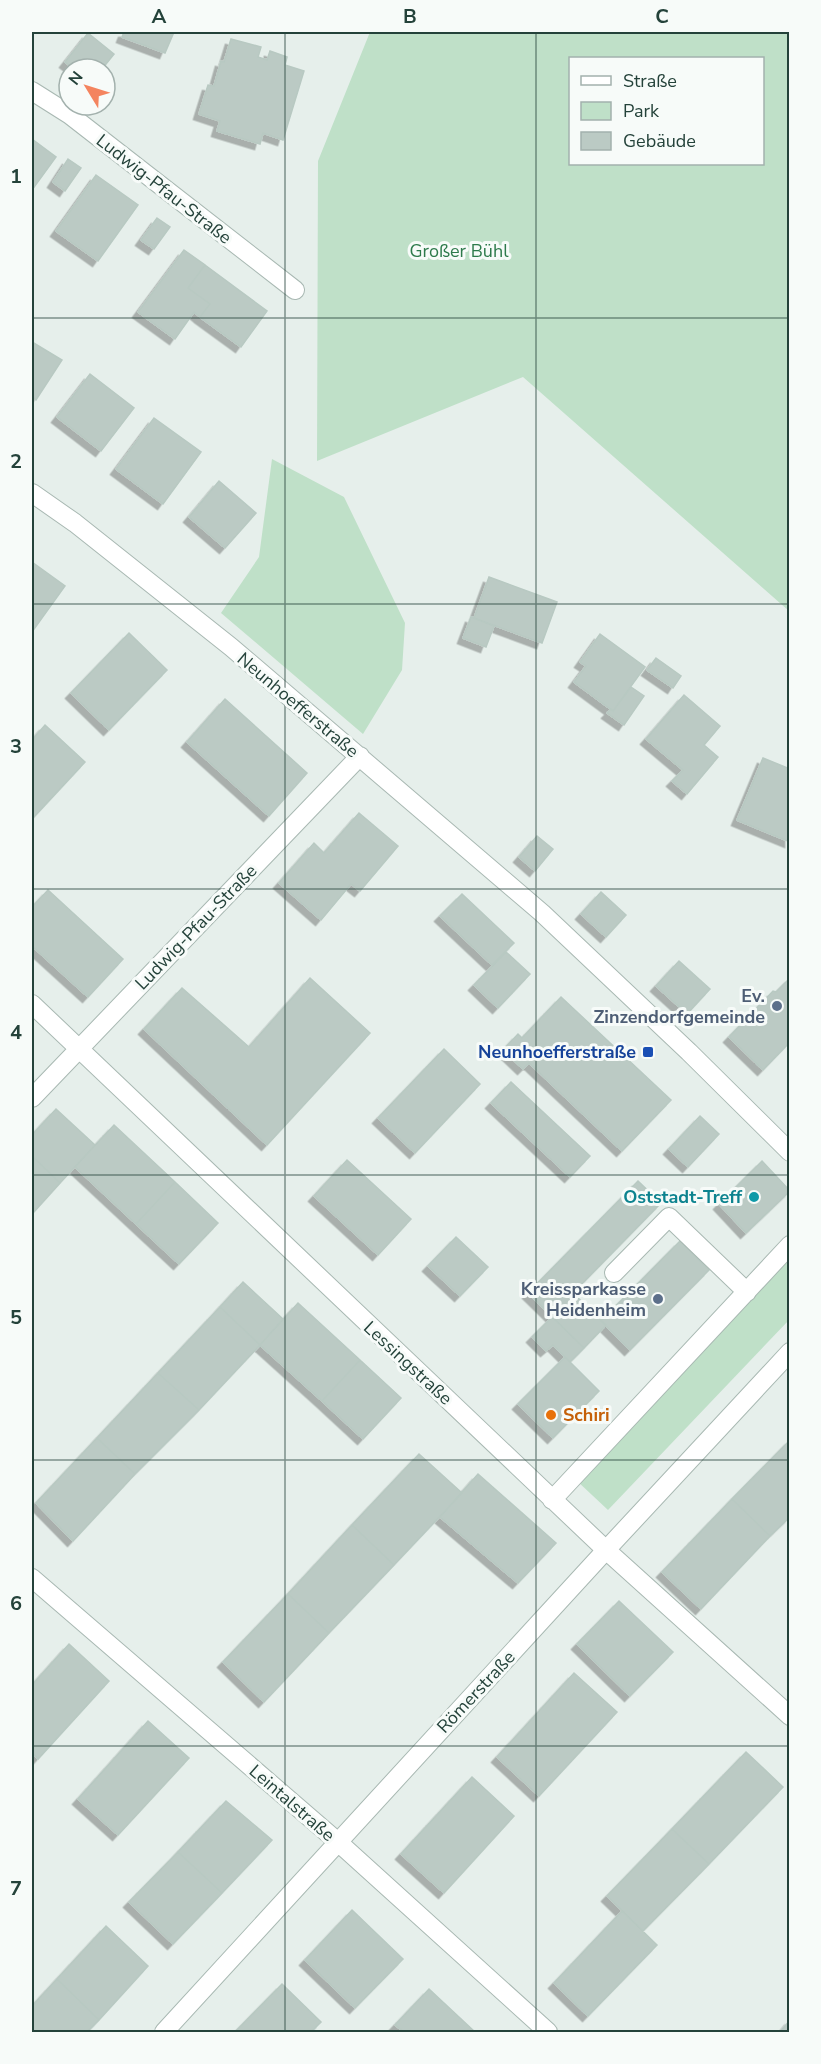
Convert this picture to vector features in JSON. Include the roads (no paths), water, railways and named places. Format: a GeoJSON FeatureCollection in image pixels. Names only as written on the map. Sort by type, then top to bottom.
{"type":"FeatureCollection","features":[{"type":"Feature","properties":{"kind":"street","name":"Ludwig-Pfau-Straße"},"geometry":{"type":"LineString","coordinates":[[32,91],[70,115],[295,290]]}},
{"type":"Feature","properties":{"kind":"street","name":"Neunhoefferstraße"},"geometry":{"type":"LineString","coordinates":[[32,493],[75,523],[360,756],[542,914],[689,1052],[789,1152]]}},
{"type":"Feature","properties":{"kind":"street","name":"Ludwig-Pfau-Straße"},"geometry":{"type":"LineString","coordinates":[[32,1098],[360,756]]}},
{"type":"Feature","properties":{"kind":"street","name":"Lessingstraße"},"geometry":{"type":"LineString","coordinates":[[32,1005],[552,1500],[789,1716]]}},
{"type":"Feature","properties":{"kind":"street"},"geometry":{"type":"LineString","coordinates":[[614,1273],[669,1217],[747,1292]]}},
{"type":"Feature","properties":{"kind":"street"},"geometry":{"type":"LineString","coordinates":[[552,1500],[789,1245]]}},
{"type":"Feature","properties":{"kind":"street","name":"Römerstraße"},"geometry":{"type":"LineString","coordinates":[[164,2032],[789,1353]]}},
{"type":"Feature","properties":{"kind":"street","name":"Leintalstraße"},"geometry":{"type":"LineString","coordinates":[[32,1578],[338,1842],[548,2032]]}},
{"type":"Feature","properties":{"kind":"place","name":"Ev. Zinzendorfgemeinde"},"geometry":{"type":"Point","coordinates":[777,1006]}},
{"type":"Feature","properties":{"kind":"place","name":"Neunhoefferstraße"},"geometry":{"type":"Point","coordinates":[648,1052]}},
{"type":"Feature","properties":{"kind":"place","name":"Oststadt-Treff"},"geometry":{"type":"Point","coordinates":[754,1197]}},
{"type":"Feature","properties":{"kind":"place","name":"Kreissparkasse Heidenheim"},"geometry":{"type":"Point","coordinates":[658,1299]}},
{"type":"Feature","properties":{"kind":"place","name":"Schiri"},"geometry":{"type":"Point","coordinates":[551,1415]}},
{"type":"Feature","properties":{"kind":"park label","name":"Großer Bühl"},"geometry":{"type":"Point","coordinates":[459,251]}}]}
